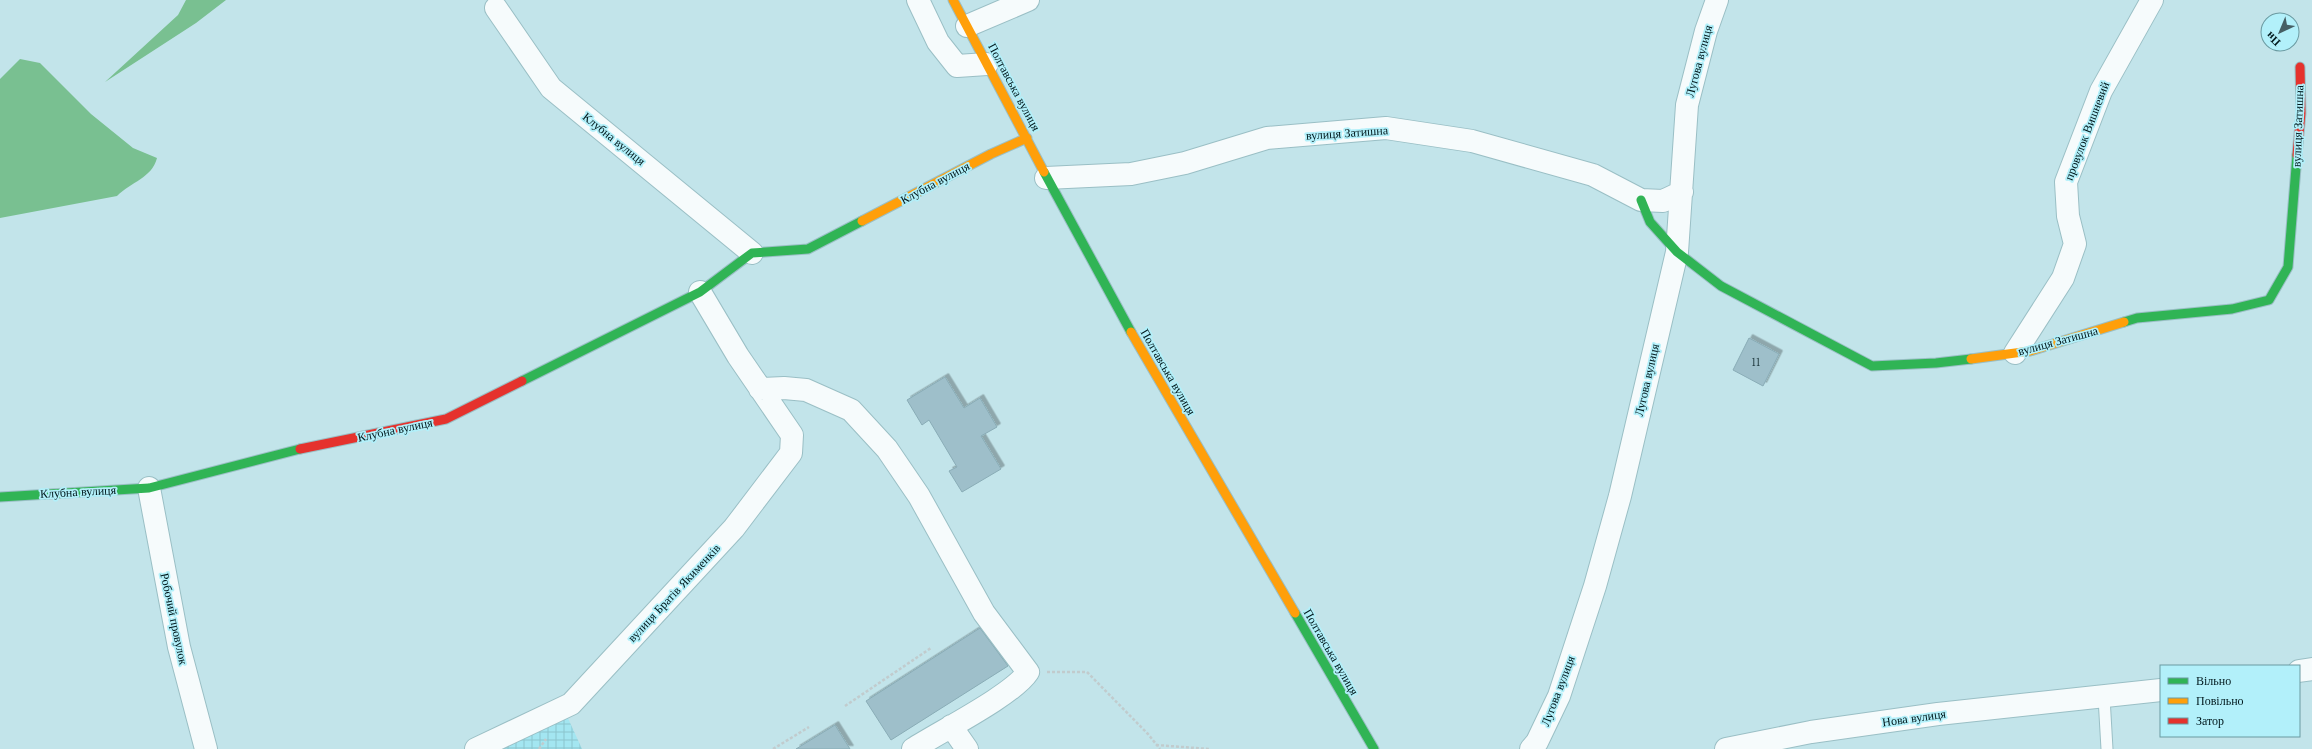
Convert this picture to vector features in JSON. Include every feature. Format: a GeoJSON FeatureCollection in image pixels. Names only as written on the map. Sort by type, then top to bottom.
{"type":"FeatureCollection","features":[{"type":"Feature","properties":{"kind":"street"},"geometry":{"type":"LineString","coordinates":[[918,0],[938,42],[957,66],[987,64]]}},
{"type":"Feature","properties":{"kind":"street","name":"Полтавська вулиця"},"geometry":{"type":"LineString","coordinates":[[953,0],[1027,138],[1046,178],[1137,341],[1374,749]]}},
{"type":"Feature","properties":{"kind":"street"},"geometry":{"type":"LineString","coordinates":[[967,26],[1028,0]]}},
{"type":"Feature","properties":{"kind":"street","name":"Лугова вулиця"},"geometry":{"type":"LineString","coordinates":[[1531,749],[1537,742],[1558,696],[1595,586],[1620,496],[1677,252],[1687,105],[1706,31],[1716,0]]}},
{"type":"Feature","properties":{"kind":"street","name":"провулок Вишневий"},"geometry":{"type":"LineString","coordinates":[[2015,353],[2063,278],[2075,244],[2068,216],[2066,182],[2101,91],[2152,0]]}},
{"type":"Feature","properties":{"kind":"street","name":"Клубна вулиця"},"geometry":{"type":"LineString","coordinates":[[496,8],[551,88],[752,253]]}},
{"type":"Feature","properties":{"kind":"street","name":"вулиця Затишна"},"geometry":{"type":"LineString","coordinates":[[1641,200],[1650,222],[1677,252],[1721,286],[1872,366],[1936,363],[2030,351],[2137,318],[2232,309],[2269,300],[2288,267],[2300,113],[2300,67]]}},
{"type":"Feature","properties":{"kind":"street","name":"вулиця Затишна"},"geometry":{"type":"LineString","coordinates":[[1046,178],[1131,174],[1185,163],[1266,138],[1386,128],[1472,141],[1593,175],[1641,200],[1664,202],[1682,192]]}},
{"type":"Feature","properties":{"kind":"street","name":"Клубна вулиця"},"geometry":{"type":"LineString","coordinates":[[0,497],[149,488],[297,450],[446,419],[700,292],[752,253],[808,249],[990,154],[1027,138]]}},
{"type":"Feature","properties":{"kind":"street","name":"вулиця Братів Якименків"},"geometry":{"type":"LineString","coordinates":[[476,749],[571,704],[734,528],[792,453],[792,435],[738,356],[700,292]]}},
{"type":"Feature","properties":{"kind":"street"},"geometry":{"type":"LineString","coordinates":[[760,389],[784,388],[806,390],[851,410],[887,449],[919,496],[984,613],[1028,672],[1018,684],[913,749]]}},
{"type":"Feature","properties":{"kind":"street","name":"Робочий провулок"},"geometry":{"type":"LineString","coordinates":[[149,488],[179,647],[206,749]]}},
{"type":"Feature","properties":{"kind":"street"},"geometry":{"type":"LineString","coordinates":[[2300,671],[2312,669]]}},
{"type":"Feature","properties":{"kind":"street","name":"Нова вулиця"},"geometry":{"type":"LineString","coordinates":[[1726,749],[1811,732],[1938,714],[2104,698],[2160,690]]}},
{"type":"Feature","properties":{"kind":"street"},"geometry":{"type":"LineString","coordinates":[[951,726],[967,749]]}},
{"type":"Feature","properties":{"kind":"lane"},"geometry":{"type":"LineString","coordinates":[[2104,698],[2107,749]]}},
{"type":"Feature","properties":{"kind":"path"},"geometry":{"type":"LineString","coordinates":[[845,706],[931,648]]}},
{"type":"Feature","properties":{"kind":"path"},"geometry":{"type":"LineString","coordinates":[[1028,672],[1087,672],[1148,734],[1160,749]]}},
{"type":"Feature","properties":{"kind":"path"},"geometry":{"type":"LineString","coordinates":[[773,749],[809,727]]}},
{"type":"Feature","properties":{"kind":"path"},"geometry":{"type":"LineString","coordinates":[[1156,744],[1209,749]]}},
{"type":"Feature","properties":{"kind":"shaded area"},"geometry":{"type":"Polygon","coordinates":[[[186,0],[226,0],[196,23],[105,82],[178,15],[186,0]]]}},
{"type":"Feature","properties":{"kind":"shaded area"},"geometry":{"type":"Polygon","coordinates":[[[20,59],[40,63],[91,114],[133,148],[157,158],[151,170],[117,196],[0,218],[0,79],[20,59]]]}},
{"type":"Feature","properties":{"kind":"shaded area"},"geometry":{"type":"Polygon","coordinates":[[[567,716],[582,749],[499,749],[567,716]]]}},
{"type":"Feature","properties":{"kind":"building"},"geometry":{"type":"Polygon","coordinates":[[[1749,338],[1779,354],[1763,386],[1733,370],[1749,338]]]}},
{"type":"Feature","properties":{"kind":"building"},"geometry":{"type":"Polygon","coordinates":[[[945,377],[964,408],[980,398],[997,427],[981,436],[1001,469],[962,492],[949,471],[957,467],[929,420],[922,425],[907,400],[945,377]]]}},
{"type":"Feature","properties":{"kind":"building"},"geometry":{"type":"Polygon","coordinates":[[[980,628],[1008,666],[891,740],[866,701],[980,628]]]}},
{"type":"Feature","properties":{"kind":"building"},"geometry":{"type":"Polygon","coordinates":[[[835,725],[850,749],[796,749],[835,725]]]}},
{"type":"Feature","properties":{"kind":"traffic: fast"},"geometry":{"type":"LineString","coordinates":[[2124,322],[2137,318],[2232,309],[2269,300],[2288,267],[2297,155]]}},
{"type":"Feature","properties":{"kind":"traffic: fast"},"geometry":{"type":"LineString","coordinates":[[1044,172],[1131,332]]}},
{"type":"Feature","properties":{"kind":"traffic: fast"},"geometry":{"type":"LineString","coordinates":[[1641,200],[1650,222],[1677,252],[1721,286],[1872,366],[1936,363],[1971,359]]}},
{"type":"Feature","properties":{"kind":"traffic: fast"},"geometry":{"type":"LineString","coordinates":[[522,381],[700,292],[752,253],[808,249],[862,221]]}},
{"type":"Feature","properties":{"kind":"traffic: fast"},"geometry":{"type":"LineString","coordinates":[[0,497],[149,488],[300,449]]}},
{"type":"Feature","properties":{"kind":"traffic: fast"},"geometry":{"type":"LineString","coordinates":[[1295,613],[1374,749]]}},
{"type":"Feature","properties":{"kind":"traffic: slow"},"geometry":{"type":"LineString","coordinates":[[953,0],[1044,172]]}},
{"type":"Feature","properties":{"kind":"traffic: slow"},"geometry":{"type":"LineString","coordinates":[[862,221],[991,154],[1027,138]]}},
{"type":"Feature","properties":{"kind":"traffic: slow"},"geometry":{"type":"LineString","coordinates":[[1971,359],[2030,351],[2124,322]]}},
{"type":"Feature","properties":{"kind":"traffic: slow"},"geometry":{"type":"LineString","coordinates":[[1131,332],[1295,613]]}},
{"type":"Feature","properties":{"kind":"traffic: jam"},"geometry":{"type":"LineString","coordinates":[[2297,155],[2301,113],[2300,67]]}},
{"type":"Feature","properties":{"kind":"traffic: jam"},"geometry":{"type":"LineString","coordinates":[[300,449],[446,419],[522,381]]}}]}
